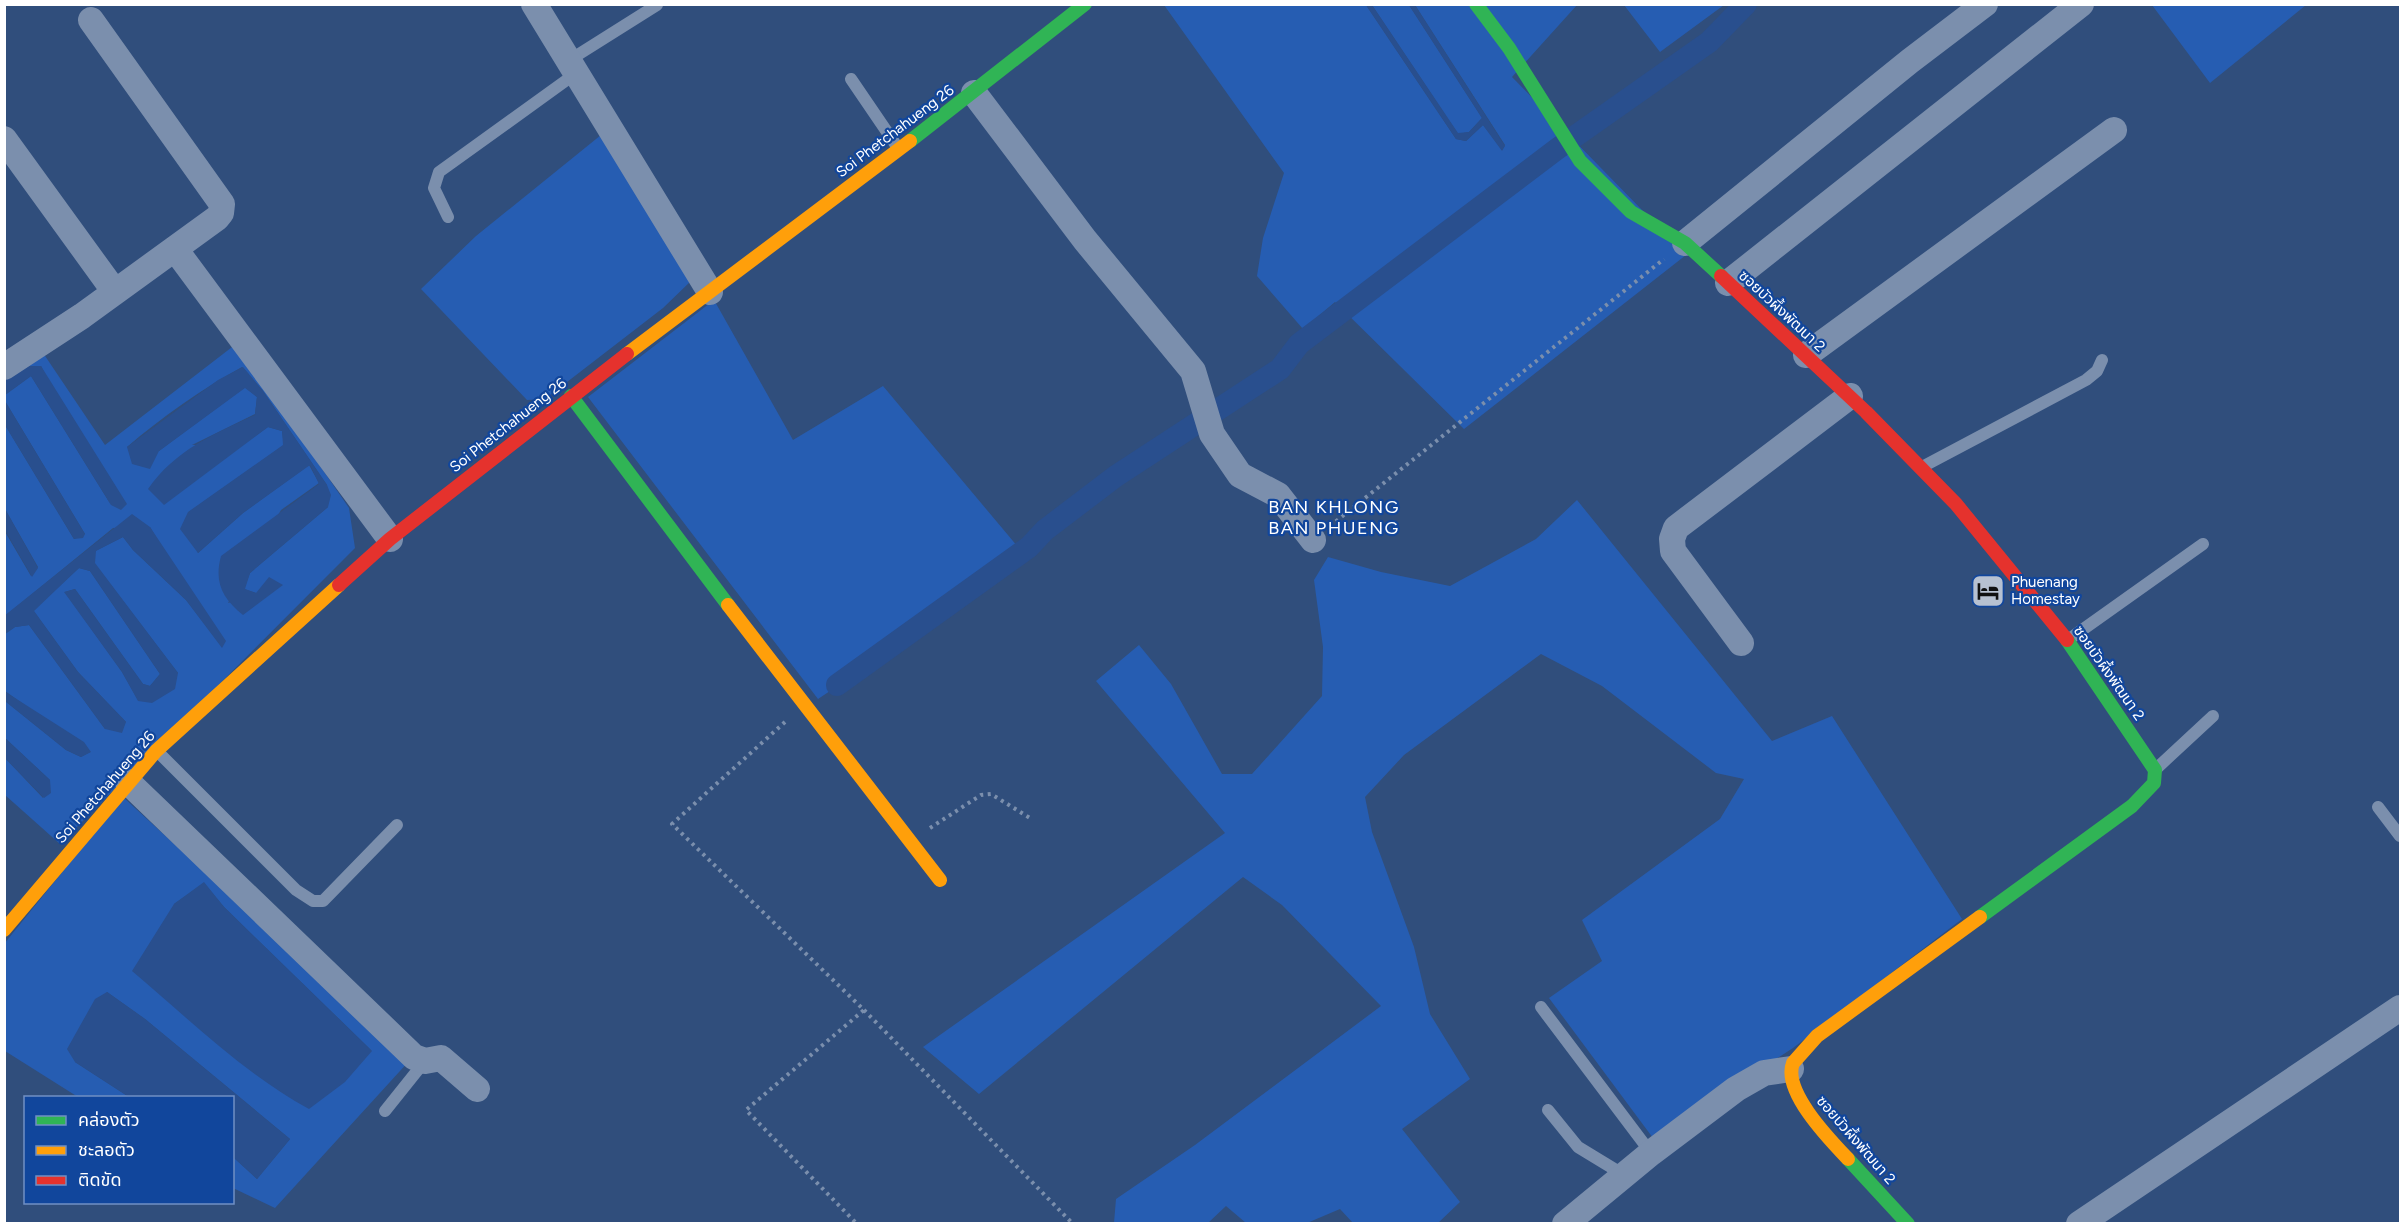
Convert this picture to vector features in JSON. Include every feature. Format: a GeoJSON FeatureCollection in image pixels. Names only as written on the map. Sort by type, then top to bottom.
{"type":"FeatureCollection","features":[{"type":"Feature","properties":{"kind":"street"},"geometry":{"type":"LineString","coordinates":[[534,4],[571,68],[710,292]]}},
{"type":"Feature","properties":{"kind":"street","name":"Soi Phetchahueng 26"},"geometry":{"type":"LineString","coordinates":[[4,930],[156,751],[390,539],[571,396],[974,93],[1085,4]]}},
{"type":"Feature","properties":{"kind":"street","name":"ซอยบัวผึ้งพัฒนา 2"},"geometry":{"type":"LineString","coordinates":[[1476,4],[1509,48],[1580,160],[1631,212],[1685,243],[1850,396],[1956,504],[2067,640],[2155,770]]}},
{"type":"Feature","properties":{"kind":"street"},"geometry":{"type":"LineString","coordinates":[[1685,243],[1910,61],[1986,4]]}},
{"type":"Feature","properties":{"kind":"street"},"geometry":{"type":"LineString","coordinates":[[1728,283],[2081,4]]}},
{"type":"Feature","properties":{"kind":"street"},"geometry":{"type":"LineString","coordinates":[[4,367],[115,292],[221,213],[222,204],[91,21]]}},
{"type":"Feature","properties":{"kind":"street"},"geometry":{"type":"LineString","coordinates":[[974,93],[1085,240],[1193,371],[1212,434],[1240,475],[1278,495],[1313,540]]}},
{"type":"Feature","properties":{"kind":"street"},"geometry":{"type":"LineString","coordinates":[[1806,355],[2114,130]]}},
{"type":"Feature","properties":{"kind":"street"},"geometry":{"type":"LineString","coordinates":[[4,139],[115,292]]}},
{"type":"Feature","properties":{"kind":"street"},"geometry":{"type":"LineString","coordinates":[[175,249],[390,539]]}},
{"type":"Feature","properties":{"kind":"street"},"geometry":{"type":"LineString","coordinates":[[571,396],[804,705],[940,880]]}},
{"type":"Feature","properties":{"kind":"street"},"geometry":{"type":"LineString","coordinates":[[1741,643],[1673,552],[1671,539],[1676,528],[1850,396]]}},
{"type":"Feature","properties":{"kind":"street"},"geometry":{"type":"LineString","coordinates":[[1565,1224],[1623,1175],[1736,1089],[1764,1073],[1791,1069],[1798,1056],[1817,1036],[2132,806],[2154,783],[2155,770]]}},
{"type":"Feature","properties":{"kind":"street"},"geometry":{"type":"LineString","coordinates":[[128,782],[414,1057],[425,1061],[441,1058],[477,1089]]}},
{"type":"Feature","properties":{"kind":"street"},"geometry":{"type":"LineString","coordinates":[[2079,1224],[2400,1008]]}},
{"type":"Feature","properties":{"kind":"street","name":"ซอยบัวผึ้งพัฒนา 2"},"geometry":{"type":"LineString","coordinates":[[1791,1069],[1792,1087],[1805,1110],[1908,1224]]}},
{"type":"Feature","properties":{"kind":"lane"},"geometry":{"type":"LineString","coordinates":[[448,217],[434,188],[439,172],[571,68],[657,5]]}},
{"type":"Feature","properties":{"kind":"lane"},"geometry":{"type":"LineString","coordinates":[[851,79],[898,149]]}},
{"type":"Feature","properties":{"kind":"lane"},"geometry":{"type":"LineString","coordinates":[[1921,468],[2086,380],[2097,371],[2102,360]]}},
{"type":"Feature","properties":{"kind":"lane"},"geometry":{"type":"LineString","coordinates":[[2067,640],[2203,544]]}},
{"type":"Feature","properties":{"kind":"lane"},"geometry":{"type":"LineString","coordinates":[[2155,770],[2213,716]]}},
{"type":"Feature","properties":{"kind":"lane"},"geometry":{"type":"LineString","coordinates":[[156,751],[296,890],[313,901],[323,901],[336,890],[397,825]]}},
{"type":"Feature","properties":{"kind":"lane"},"geometry":{"type":"LineString","coordinates":[[2378,807],[2400,836]]}},
{"type":"Feature","properties":{"kind":"lane"},"geometry":{"type":"LineString","coordinates":[[1541,1007],[1651,1153]]}},
{"type":"Feature","properties":{"kind":"lane"},"geometry":{"type":"LineString","coordinates":[[385,1111],[425,1061]]}},
{"type":"Feature","properties":{"kind":"lane"},"geometry":{"type":"LineString","coordinates":[[1548,1110],[1578,1147],[1623,1175]]}},
{"type":"Feature","properties":{"kind":"path"},"geometry":{"type":"LineString","coordinates":[[1313,540],[1685,243]]}},
{"type":"Feature","properties":{"kind":"path"},"geometry":{"type":"LineString","coordinates":[[804,705],[672,824],[864,1010],[1073,1224]]}},
{"type":"Feature","properties":{"kind":"path"},"geometry":{"type":"LineString","coordinates":[[911,842],[957,808],[981,795],[998,798],[1030,818]]}},
{"type":"Feature","properties":{"kind":"path"},"geometry":{"type":"LineString","coordinates":[[857,1224],[746,1110],[864,1010]]}},
{"type":"Feature","properties":{"kind":"shaded area"},"geometry":{"type":"Polygon","coordinates":[[[1164,5],[1366,5],[1456,139],[1466,141],[1483,125],[1502,150],[1505,145],[1415,5],[1577,5],[1512,77],[1686,255],[1464,429],[1335,302],[1303,329],[1257,276],[1263,238],[1284,173],[1164,5]]]}},
{"type":"Feature","properties":{"kind":"shaded area"},"geometry":{"type":"Polygon","coordinates":[[[1366,5],[1372,5],[1458,133],[1469,132],[1482,118],[1409,5],[1415,5],[1505,146],[1502,151],[1483,125],[1466,141],[1456,139],[1366,5]]]}},
{"type":"Feature","properties":{"kind":"shaded area"},"geometry":{"type":"Polygon","coordinates":[[[1372,5],[1409,5],[1482,118],[1469,132],[1458,134],[1372,5]]]}},
{"type":"Feature","properties":{"kind":"shaded area"},"geometry":{"type":"Polygon","coordinates":[[[1624,5],[1724,5],[1660,52],[1624,5]]]}},
{"type":"Feature","properties":{"kind":"shaded area"},"geometry":{"type":"Polygon","coordinates":[[[2152,5],[2306,5],[2210,83],[2152,5]]]}},
{"type":"Feature","properties":{"kind":"shaded area"},"geometry":{"type":"Polygon","coordinates":[[[601,135],[692,280],[663,308],[545,399],[527,400],[421,289],[476,236],[601,135]]]}},
{"type":"Feature","properties":{"kind":"shaded area"},"geometry":{"type":"Polygon","coordinates":[[[714,300],[793,440],[883,386],[1028,559],[818,699],[588,397],[714,300]]]}},
{"type":"Feature","properties":{"kind":"shaded area"},"geometry":{"type":"Polygon","coordinates":[[[35,341],[105,445],[236,344],[349,508],[355,548],[60,844],[5,795],[5,758],[43,798],[50,780],[5,738],[5,701],[66,750],[81,757],[90,752],[5,691],[5,634],[15,627],[29,625],[105,729],[126,722],[78,672],[33,610],[79,568],[90,571],[160,674],[150,686],[143,684],[75,589],[65,592],[122,672],[138,700],[178,673],[94,563],[95,551],[123,537],[133,550],[186,600],[222,647],[150,527],[113,528],[5,616],[4,530],[31,576],[38,567],[5,509],[5,425],[74,539],[85,534],[5,401],[5,395],[31,376],[111,505],[41,366],[23,366],[35,341]],[[242,367],[183,404],[127,447],[159,451],[245,387],[257,397],[255,414],[192,445],[244,444],[268,427],[282,431],[284,445],[189,512],[198,553],[243,513],[309,465],[319,483],[281,510],[228,603],[256,593],[244,589],[250,573],[328,507],[327,485],[263,391],[242,367]]]}},
{"type":"Feature","properties":{"kind":"shaded area"},"geometry":{"type":"Polygon","coordinates":[[[23,366],[41,366],[127,504],[121,510],[111,505],[31,376],[5,395],[5,378],[23,366]]]}},
{"type":"Feature","properties":{"kind":"shaded area"},"geometry":{"type":"Polygon","coordinates":[[[243,367],[263,391],[327,485],[331,495],[328,507],[250,573],[245,589],[256,593],[269,577],[283,585],[243,615],[225,596],[219,582],[221,556],[319,484],[310,465],[243,513],[198,553],[180,529],[188,512],[283,445],[282,431],[268,427],[164,505],[148,489],[159,475],[196,444],[255,415],[257,397],[245,388],[159,451],[150,469],[132,464],[127,447],[218,380],[243,367]]]}},
{"type":"Feature","properties":{"kind":"shaded area"},"geometry":{"type":"Polygon","coordinates":[[[5,401],[85,534],[83,538],[74,539],[5,425],[5,401]]]}},
{"type":"Feature","properties":{"kind":"shaded area"},"geometry":{"type":"Polygon","coordinates":[[[1577,500],[1772,741],[1832,716],[1962,919],[1793,1048],[1653,1138],[1549,998],[1602,961],[1582,920],[1720,819],[1744,779],[1716,773],[1602,686],[1541,654],[1404,755],[1365,797],[1372,832],[1414,947],[1430,1014],[1470,1079],[1402,1129],[1460,1202],[1438,1223],[1353,1223],[1340,1209],[1307,1223],[1246,1223],[1226,1206],[1208,1223],[1114,1223],[1116,1199],[1195,1145],[1381,1006],[1282,905],[1243,877],[979,1094],[923,1047],[1225,833],[1096,681],[1139,645],[1171,684],[1222,774],[1252,774],[1322,696],[1323,647],[1314,580],[1328,557],[1381,572],[1450,586],[1536,539],[1577,500]]]}},
{"type":"Feature","properties":{"kind":"shaded area"},"geometry":{"type":"Polygon","coordinates":[[[5,509],[38,568],[32,577],[5,530],[5,509]]]}},
{"type":"Feature","properties":{"kind":"shaded area"},"geometry":{"type":"Polygon","coordinates":[[[132,514],[150,527],[226,641],[222,648],[186,600],[133,550],[123,537],[96,551],[95,563],[178,673],[175,689],[152,703],[138,701],[122,672],[64,592],[75,589],[143,684],[150,686],[160,674],[90,571],[79,568],[34,611],[78,672],[126,722],[122,733],[105,729],[29,625],[15,627],[5,634],[4,616],[132,514]]]}},
{"type":"Feature","properties":{"kind":"shaded area"},"geometry":{"type":"Polygon","coordinates":[[[4,691],[84,742],[91,752],[81,757],[66,750],[5,701],[4,691]]]}},
{"type":"Feature","properties":{"kind":"shaded area"},"geometry":{"type":"Polygon","coordinates":[[[5,738],[50,780],[51,793],[44,798],[5,758],[5,738]]]}},
{"type":"Feature","properties":{"kind":"shaded area"},"geometry":{"type":"Polygon","coordinates":[[[123,797],[410,1060],[275,1208],[234,1188],[234,1158],[257,1179],[290,1139],[145,1019],[107,992],[75,1062],[127,1096],[76,1096],[5,1051],[4,944],[123,797]],[[204,883],[174,904],[372,1051],[224,907],[204,883]]]}},
{"type":"Feature","properties":{"kind":"shaded area"},"geometry":{"type":"Polygon","coordinates":[[[204,882],[224,907],[372,1051],[345,1082],[309,1109],[239,1062],[132,971],[174,904],[204,882]]]}},
{"type":"Feature","properties":{"kind":"shaded area"},"geometry":{"type":"Polygon","coordinates":[[[107,992],[145,1019],[290,1139],[257,1179],[234,1158],[234,1096],[127,1096],[75,1062],[67,1049],[95,999],[107,992]]]}},
{"type":"Feature","properties":{"kind":"waterway"},"geometry":{"type":"LineString","coordinates":[[837,685],[1029,547],[1045,530],[1116,476],[1280,369],[1299,344],[1557,149],[1709,42],[1746,4]]}},
{"type":"Feature","properties":{"kind":"traffic: fast"},"geometry":{"type":"LineString","coordinates":[[910,141],[1085,4]]}},
{"type":"Feature","properties":{"kind":"traffic: fast"},"geometry":{"type":"LineString","coordinates":[[1476,4],[1509,48],[1580,161],[1631,212],[1685,243],[1721,276]]}},
{"type":"Feature","properties":{"kind":"traffic: fast"},"geometry":{"type":"LineString","coordinates":[[571,396],[728,605]]}},
{"type":"Feature","properties":{"kind":"traffic: fast"},"geometry":{"type":"LineString","coordinates":[[1980,917],[2132,806],[2154,783],[2155,770],[2067,640]]}},
{"type":"Feature","properties":{"kind":"traffic: fast"},"geometry":{"type":"LineString","coordinates":[[1848,1159],[1908,1224]]}},
{"type":"Feature","properties":{"kind":"traffic: slow"},"geometry":{"type":"LineString","coordinates":[[627,354],[910,141]]}},
{"type":"Feature","properties":{"kind":"traffic: slow"},"geometry":{"type":"LineString","coordinates":[[4,930],[156,751],[339,585]]}},
{"type":"Feature","properties":{"kind":"traffic: slow"},"geometry":{"type":"LineString","coordinates":[[728,605],[940,880]]}},
{"type":"Feature","properties":{"kind":"traffic: slow"},"geometry":{"type":"LineString","coordinates":[[1848,1159],[1820,1128],[1801,1101],[1791,1074],[1793,1063],[1817,1036],[1980,917]]}},
{"type":"Feature","properties":{"kind":"traffic: jam"},"geometry":{"type":"LineString","coordinates":[[1721,276],[1866,412],[1956,504],[2067,640]]}},
{"type":"Feature","properties":{"kind":"traffic: jam"},"geometry":{"type":"LineString","coordinates":[[339,585],[390,539],[627,354]]}},
{"type":"Feature","properties":{"kind":"place","name":"Phuenang Homestay"},"geometry":{"type":"Point","coordinates":[1988,591]}},
{"type":"Feature","properties":{"kind":"district","name":"BAN KHLONG BAN PHUENG"},"geometry":{"type":"Point","coordinates":[1334,517]}}]}
